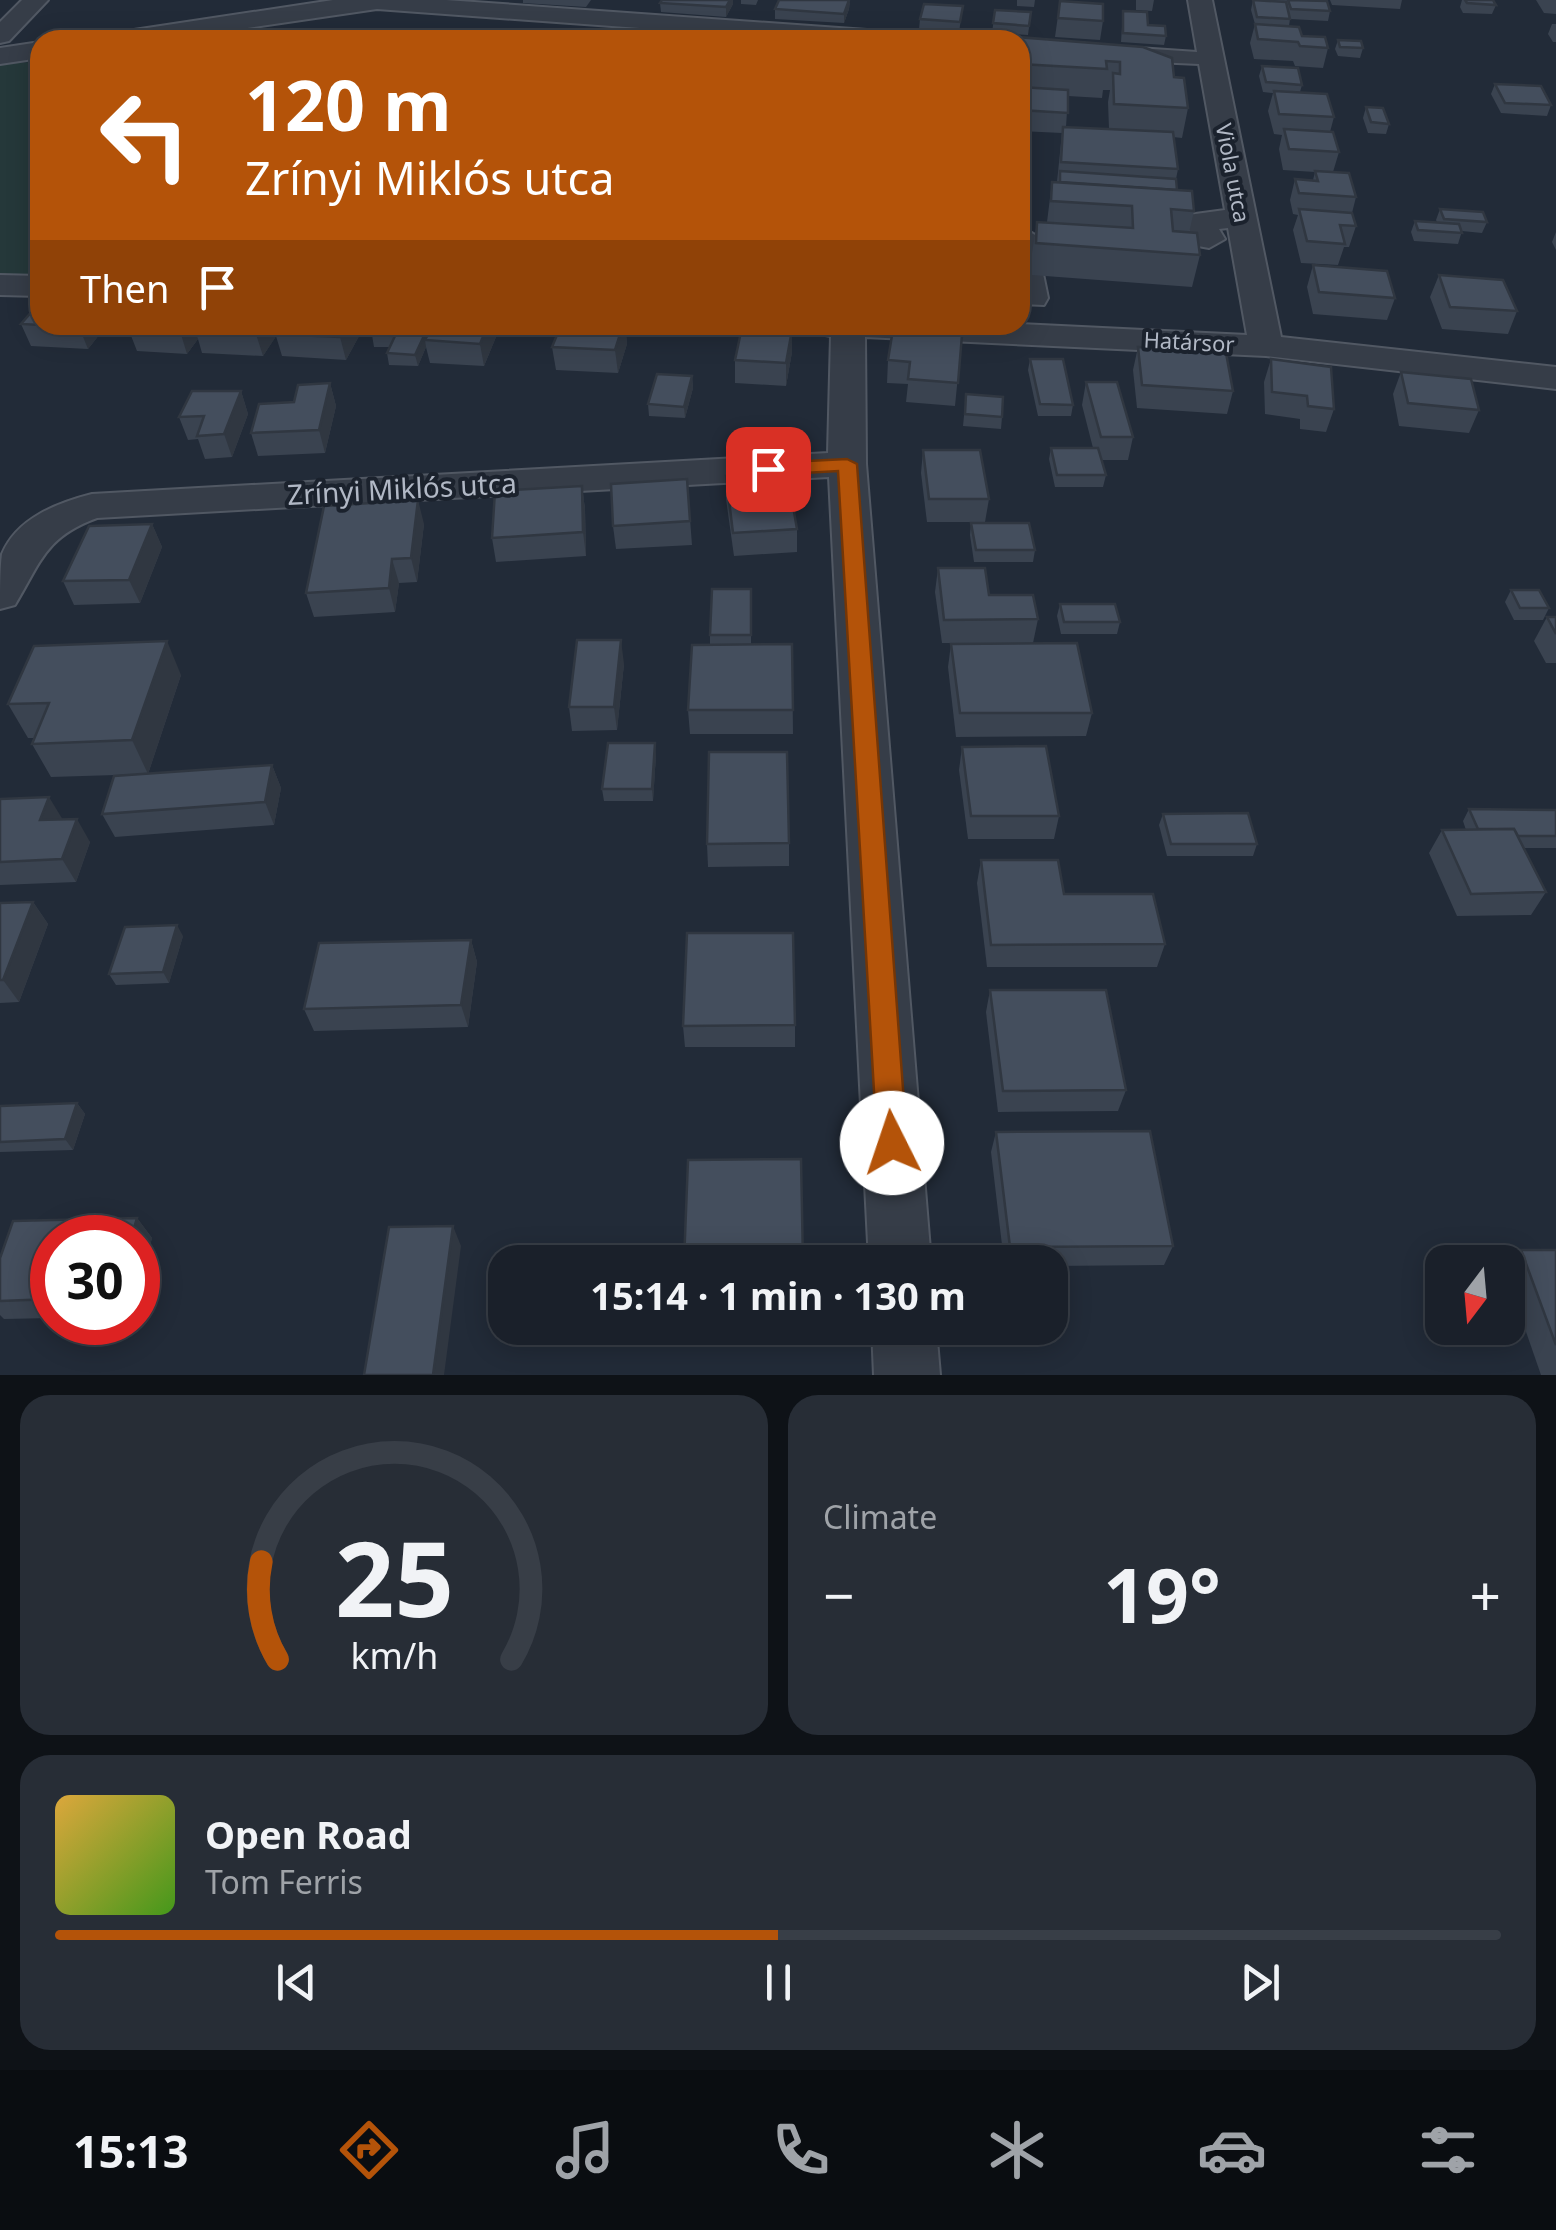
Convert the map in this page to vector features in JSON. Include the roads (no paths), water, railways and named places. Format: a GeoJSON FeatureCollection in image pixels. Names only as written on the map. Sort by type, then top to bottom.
{"type":"FeatureCollection","features":[{"type":"Feature","properties":{"kind":"street"},"geometry":{"type":"LineString","coordinates":[[2,49],[36,0]]}},
{"type":"Feature","properties":{"kind":"street"},"geometry":{"type":"LineString","coordinates":[[345,0],[772,30]]}},
{"type":"Feature","properties":{"kind":"street","name":"Viola utca"},"geometry":{"type":"LineString","coordinates":[[1200,0],[1266,346]]}},
{"type":"Feature","properties":{"kind":"street"},"geometry":{"type":"LineString","coordinates":[[183,30],[382,1]]}},
{"type":"Feature","properties":{"kind":"street"},"geometry":{"type":"LineString","coordinates":[[538,30],[553,14]]}},
{"type":"Feature","properties":{"kind":"street"},"geometry":{"type":"LineString","coordinates":[[2,49],[30,51]]}},
{"type":"Feature","properties":{"kind":"street"},"geometry":{"type":"LineString","coordinates":[[1030,49],[1190,58]]}},
{"type":"Feature","properties":{"kind":"street"},"geometry":{"type":"LineString","coordinates":[[1209,239],[1199,221],[1242,218]]}},
{"type":"Feature","properties":{"kind":"street"},"geometry":{"type":"LineString","coordinates":[[1030,264],[1050,335]]}},
{"type":"Feature","properties":{"kind":"street"},"geometry":{"type":"LineString","coordinates":[[0,285],[30,286]]}},
{"type":"Feature","properties":{"kind":"street","name":"Határsor"},"geometry":{"type":"LineString","coordinates":[[1030,334],[1266,346],[1556,378]]}},
{"type":"Feature","properties":{"kind":"street"},"geometry":{"type":"LineString","coordinates":[[848,335],[847,464],[899,1245]]}},
{"type":"Feature","properties":{"kind":"street","name":"Zrínyi Miklós utca"},"geometry":{"type":"LineString","coordinates":[[0,595],[24,548],[49,520],[92,506],[847,464]]}},
{"type":"Feature","properties":{"kind":"street"},"geometry":{"type":"LineString","coordinates":[[905,1345],[907,1375]]}}]}
